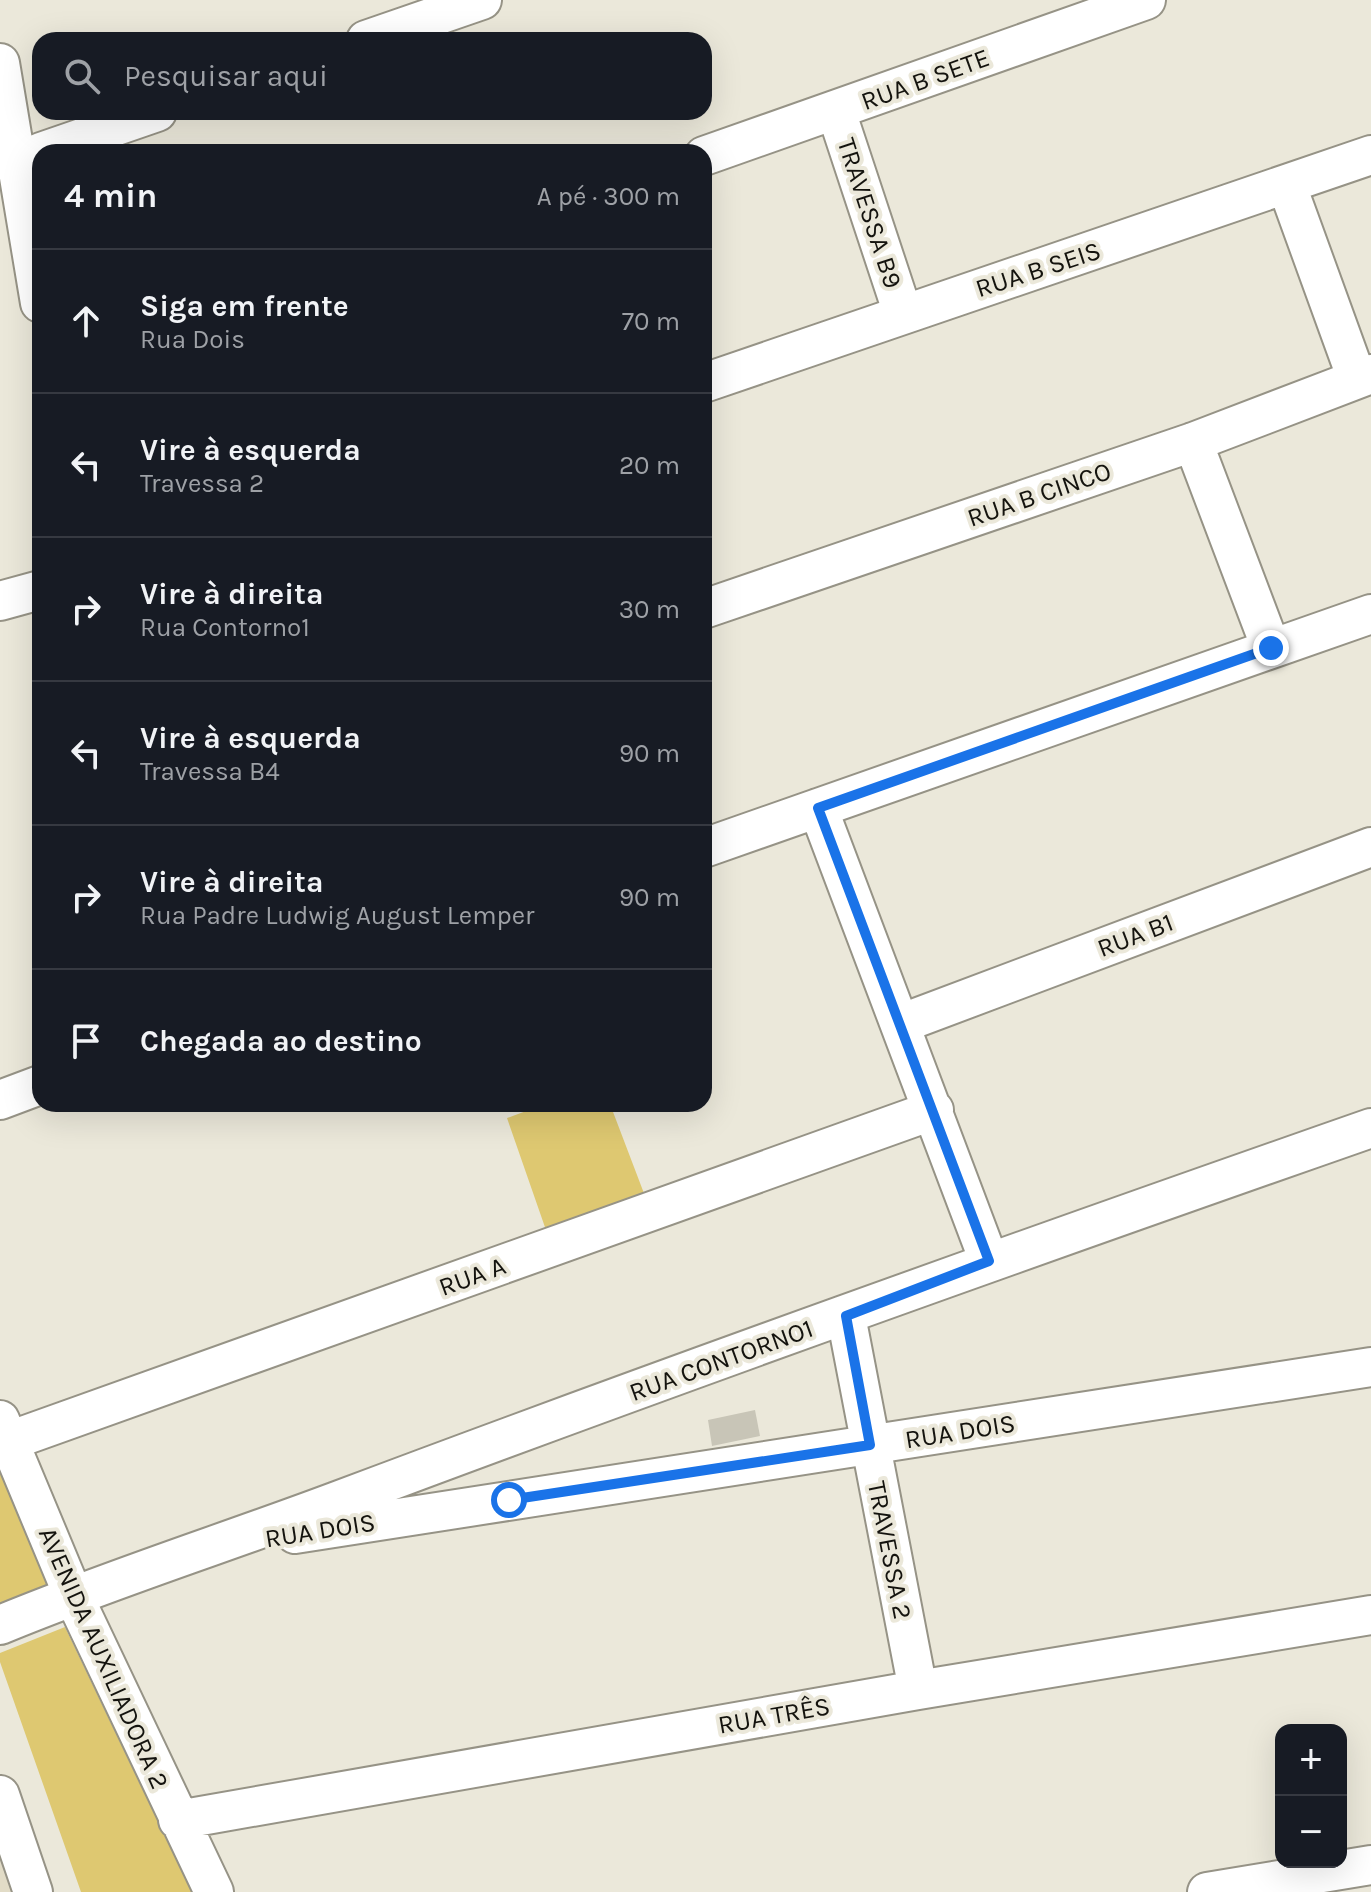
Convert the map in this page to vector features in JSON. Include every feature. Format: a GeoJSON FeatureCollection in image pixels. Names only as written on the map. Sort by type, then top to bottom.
{"type":"FeatureCollection","features":[{"type":"Feature","properties":{"kind":"street"},"geometry":{"type":"LineString","coordinates":[[389,32],[482,0]]}},
{"type":"Feature","properties":{"kind":"street","name":"RUA B SETE"},"geometry":{"type":"LineString","coordinates":[[712,153],[1146,0]]}},
{"type":"Feature","properties":{"kind":"street"},"geometry":{"type":"LineString","coordinates":[[0,63],[32,152]]}},
{"type":"Feature","properties":{"kind":"street","name":"TRAVESSA B9"},"geometry":{"type":"LineString","coordinates":[[836,111],[903,314]]}},
{"type":"Feature","properties":{"kind":"street"},"geometry":{"type":"LineString","coordinates":[[65,144],[134,120]]}},
{"type":"Feature","properties":{"kind":"street","name":"RUA B SEIS"},"geometry":{"type":"LineString","coordinates":[[712,380],[1371,155]]}},
{"type":"Feature","properties":{"kind":"street"},"geometry":{"type":"LineString","coordinates":[[1287,186],[1364,376]]}},
{"type":"Feature","properties":{"kind":"street","name":"RUA B CINCO"},"geometry":{"type":"LineString","coordinates":[[712,606],[1193,442],[1364,376]]}},
{"type":"Feature","properties":{"kind":"street"},"geometry":{"type":"LineString","coordinates":[[1193,442],[1271,648]]}},
{"type":"Feature","properties":{"kind":"street"},"geometry":{"type":"LineString","coordinates":[[0,601],[32,592]]}},
{"type":"Feature","properties":{"kind":"street"},"geometry":{"type":"LineString","coordinates":[[712,845],[1371,614]]}},
{"type":"Feature","properties":{"kind":"street"},"geometry":{"type":"LineString","coordinates":[[818,808],[989,1261]]}},
{"type":"Feature","properties":{"kind":"street","name":"RUA B1"},"geometry":{"type":"LineString","coordinates":[[900,1024],[1371,847]]}},
{"type":"Feature","properties":{"kind":"street"},"geometry":{"type":"LineString","coordinates":[[0,1100],[32,1088]]}},
{"type":"Feature","properties":{"kind":"street","name":"RUA A"},"geometry":{"type":"LineString","coordinates":[[5,1431],[934,1110]]}},
{"type":"Feature","properties":{"kind":"street","name":"RUA CONTORNO1"},"geometry":{"type":"LineString","coordinates":[[0,1625],[73,1595],[217,1546],[989,1261],[1371,1128]]}},
{"type":"Feature","properties":{"kind":"street","name":"TRAVESSA 2"},"geometry":{"type":"LineString","coordinates":[[846,1316],[918,1690]]}},
{"type":"Feature","properties":{"kind":"street","name":"RUA DOIS"},"geometry":{"type":"LineString","coordinates":[[217,1546],[1371,1367]]}},
{"type":"Feature","properties":{"kind":"street","name":"AVENIDA AUXILIADORA 2"},"geometry":{"type":"LineString","coordinates":[[5,1431],[73,1595],[214,1892]]}},
{"type":"Feature","properties":{"kind":"street","name":"RUA TRÊS"},"geometry":{"type":"LineString","coordinates":[[178,1820],[918,1690],[1371,1615]]}},
{"type":"Feature","properties":{"kind":"street"},"geometry":{"type":"LineString","coordinates":[[0,1795],[33,1892]]}},
{"type":"Feature","properties":{"kind":"street"},"geometry":{"type":"LineString","coordinates":[[1212,1892],[1371,1865]]}},
{"type":"Feature","properties":{"kind":"shaded area"},"geometry":{"type":"Polygon","coordinates":[[[523,1112],[613,1112],[645,1196],[547,1233],[507,1118],[523,1112]]]}},
{"type":"Feature","properties":{"kind":"shaded area"},"geometry":{"type":"Polygon","coordinates":[[[0,1473],[51,1584],[0,1606],[0,1473]]]}},
{"type":"Feature","properties":{"kind":"shaded area"},"geometry":{"type":"Polygon","coordinates":[[[65,1627],[192,1892],[81,1892],[0,1662],[0,1653],[65,1627]]]}},
{"type":"Feature","properties":{"kind":"shaded area"},"geometry":{"type":"Polygon","coordinates":[[[0,1847],[16,1892],[0,1892],[0,1847]]]}},
{"type":"Feature","properties":{"kind":"building"},"geometry":{"type":"Polygon","coordinates":[[[755,1410],[760,1436],[712,1446],[708,1420],[755,1410]]]}},
{"type":"Feature","properties":{"kind":"route"},"geometry":{"type":"LineString","coordinates":[[509,1500],[870,1445],[846,1316],[989,1261],[818,808],[1271,648]]}}]}
